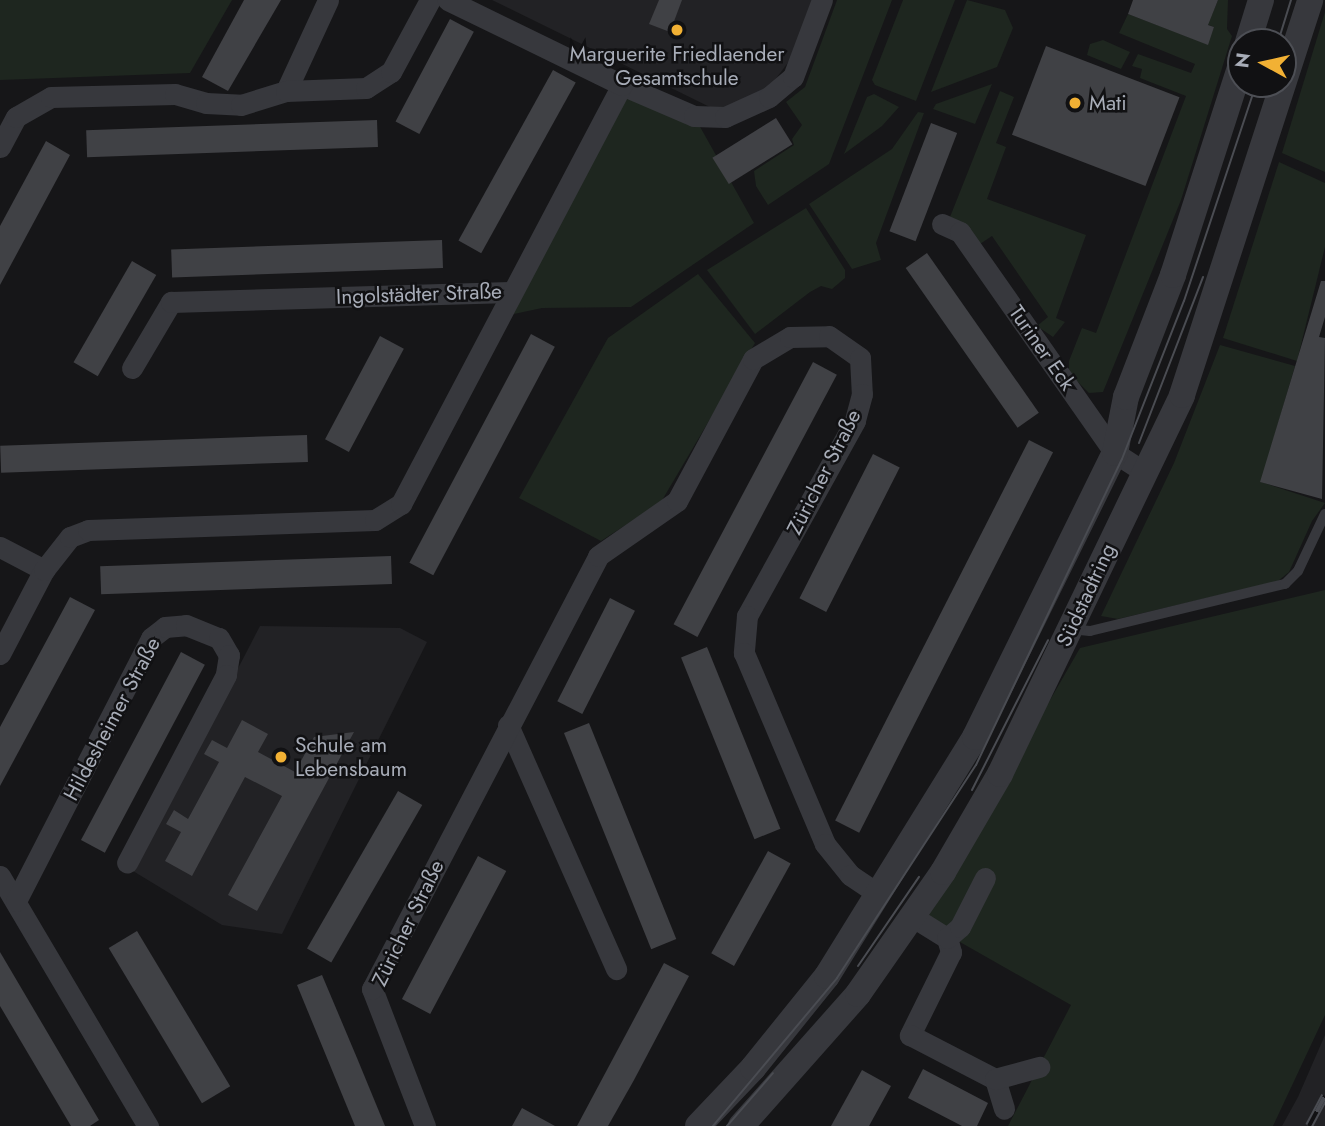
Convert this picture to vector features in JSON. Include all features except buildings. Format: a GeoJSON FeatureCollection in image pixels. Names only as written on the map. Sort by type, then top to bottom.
{"type":"FeatureCollection","features":[{"type":"Feature","properties":{"kind":"street"},"geometry":{"type":"LineString","coordinates":[[286,91],[328,0]]}},
{"type":"Feature","properties":{"kind":"street"},"geometry":{"type":"LineString","coordinates":[[0,147],[16,117],[51,97],[175,94],[206,103],[241,105],[286,91],[366,88],[391,72],[430,0]]}},
{"type":"Feature","properties":{"kind":"street"},"geometry":{"type":"LineString","coordinates":[[449,0],[622,85],[694,116],[725,117],[769,97],[793,77],[822,0]]}},
{"type":"Feature","properties":{"kind":"street"},"geometry":{"type":"LineString","coordinates":[[1252,28],[1261,0]]}},
{"type":"Feature","properties":{"kind":"street","name":"Südstadtring"},"geometry":{"type":"LineString","coordinates":[[741,1126],[858,994],[914,917],[1000,774],[1182,395],[1204,334],[1310,0]]}},
{"type":"Feature","properties":{"kind":"street","name":"Ingolstädter Straße"},"geometry":{"type":"LineString","coordinates":[[132,368],[171,302],[511,292],[622,85]]}},
{"type":"Feature","properties":{"kind":"street","name":"Südstadtring"},"geometry":{"type":"LineString","coordinates":[[698,1126],[753,1069],[827,976],[975,737],[1115,453],[1126,397],[1173,275],[1230,98]]}},
{"type":"Feature","properties":{"kind":"street","name":"Turiner Eck"},"geometry":{"type":"LineString","coordinates":[[942,224],[960,232],[1115,453],[1144,472]]}},
{"type":"Feature","properties":{"kind":"street"},"geometry":{"type":"LineString","coordinates":[[0,654],[9,613],[70,537],[88,530],[375,520],[401,504],[511,292]]}},
{"type":"Feature","properties":{"kind":"street","name":"Züricher Straße"},"geometry":{"type":"LineString","coordinates":[[425,1126],[372,989],[598,556],[677,501],[753,359],[790,337],[829,336],[860,358],[862,394],[855,422],[747,616],[744,653],[825,844],[850,875],[878,894]]}},
{"type":"Feature","properties":{"kind":"street"},"geometry":{"type":"LineString","coordinates":[[0,547],[44,570]]}},
{"type":"Feature","properties":{"kind":"street","name":"Hildesheimer Straße"},"geometry":{"type":"LineString","coordinates":[[16,901],[151,638],[165,627],[186,625],[219,638],[229,655],[226,676],[127,863]]}},
{"type":"Feature","properties":{"kind":"street"},"geometry":{"type":"LineString","coordinates":[[509,725],[616,969]]}},
{"type":"Feature","properties":{"kind":"street"},"geometry":{"type":"LineString","coordinates":[[0,876],[148,1126]]}},
{"type":"Feature","properties":{"kind":"street"},"geometry":{"type":"LineString","coordinates":[[947,938],[960,927],[985,877]]}},
{"type":"Feature","properties":{"kind":"street"},"geometry":{"type":"LineString","coordinates":[[914,917],[947,938]]}},
{"type":"Feature","properties":{"kind":"street"},"geometry":{"type":"LineString","coordinates":[[947,938],[950,961],[910,1035],[995,1079],[1038,1067]]}},
{"type":"Feature","properties":{"kind":"street"},"geometry":{"type":"LineString","coordinates":[[995,1079],[1003,1109]]}},
{"type":"Feature","properties":{"kind":"lane"},"geometry":{"type":"LineString","coordinates":[[1070,629],[1090,631],[1285,584],[1298,571],[1325,514]]}},
{"type":"Feature","properties":{"kind":"shaded area"},"geometry":{"type":"Polygon","coordinates":[[[0,0],[232,0],[190,73],[0,80],[0,0]]]}},
{"type":"Feature","properties":{"kind":"shaded area","name":"Marguerite Friedlaender Gesamtschule"},"geometry":{"type":"Polygon","coordinates":[[[492,0],[814,0],[790,60],[765,93],[720,112],[492,0]]]}},
{"type":"Feature","properties":{"kind":"shaded area"},"geometry":{"type":"Polygon","coordinates":[[[837,0],[892,0],[829,164],[768,205],[756,186],[754,171],[794,145],[792,139],[802,125],[786,102],[805,87],[837,0]]]}},
{"type":"Feature","properties":{"kind":"shaded area"},"geometry":{"type":"Polygon","coordinates":[[[903,0],[955,0],[916,101],[875,85],[872,80],[903,0]]]}},
{"type":"Feature","properties":{"kind":"shaded area"},"geometry":{"type":"Polygon","coordinates":[[[967,0],[1005,10],[1013,28],[997,67],[931,92],[967,0]]]}},
{"type":"Feature","properties":{"kind":"shaded area"},"geometry":{"type":"Polygon","coordinates":[[[1218,0],[1228,0],[1227,52],[1181,200],[1103,392],[1089,393],[1069,373],[1069,361],[1082,328],[1096,333],[1186,96],[1140,78],[1142,69],[1132,66],[1138,54],[1191,73],[1195,64],[1119,33],[1128,14],[1207,44],[1214,27],[1178,13],[1212,14],[1218,0]]]}},
{"type":"Feature","properties":{"kind":"shaded area"},"geometry":{"type":"Polygon","coordinates":[[[1325,12],[1325,172],[1282,153],[1325,12]]]}},
{"type":"Feature","properties":{"kind":"shaded area"},"geometry":{"type":"Polygon","coordinates":[[[1103,40],[1130,52],[1121,69],[1087,55],[1090,44],[1103,40]]]}},
{"type":"Feature","properties":{"kind":"shaded area"},"geometry":{"type":"Polygon","coordinates":[[[992,84],[975,124],[933,109],[936,104],[992,84]]]}},
{"type":"Feature","properties":{"kind":"shaded area"},"geometry":{"type":"Polygon","coordinates":[[[622,85],[694,116],[754,223],[631,307],[542,308],[500,317],[622,85]]]}},
{"type":"Feature","properties":{"kind":"shaded area"},"geometry":{"type":"Polygon","coordinates":[[[1000,91],[1014,97],[996,143],[1006,147],[987,199],[1086,235],[1056,318],[1065,322],[1053,337],[1037,326],[1048,317],[992,236],[980,244],[950,217],[1000,91]]]}},
{"type":"Feature","properties":{"kind":"shaded area"},"geometry":{"type":"Polygon","coordinates":[[[874,94],[899,107],[882,126],[844,154],[867,97],[874,94]]]}},
{"type":"Feature","properties":{"kind":"shaded area"},"geometry":{"type":"Polygon","coordinates":[[[918,112],[924,113],[876,243],[881,260],[852,269],[809,204],[892,149],[918,112]]]}},
{"type":"Feature","properties":{"kind":"shaded area"},"geometry":{"type":"Polygon","coordinates":[[[1279,162],[1325,183],[1325,247],[1297,361],[1223,338],[1279,162]]]}},
{"type":"Feature","properties":{"kind":"shaded area"},"geometry":{"type":"Polygon","coordinates":[[[806,208],[845,270],[845,278],[832,289],[821,286],[810,292],[755,334],[707,270],[806,208]]]}},
{"type":"Feature","properties":{"kind":"shaded area"},"geometry":{"type":"Polygon","coordinates":[[[698,274],[755,343],[661,502],[601,541],[519,498],[608,338],[698,274]]]}},
{"type":"Feature","properties":{"kind":"shaded area"},"geometry":{"type":"Polygon","coordinates":[[[1220,345],[1295,366],[1261,482],[1325,503],[1312,521],[1289,572],[1278,581],[1118,619],[1101,616],[1174,463],[1220,345]]]}},
{"type":"Feature","properties":{"kind":"shaded area"},"geometry":{"type":"Polygon","coordinates":[[[1325,590],[1325,1015],[1273,1126],[1008,1126],[1071,1005],[923,921],[1080,648],[1325,590]]]}},
{"type":"Feature","properties":{"kind":"shaded area","name":"Schule am Lebensbaum"},"geometry":{"type":"Polygon","coordinates":[[[260,626],[400,628],[427,642],[282,934],[222,925],[133,871],[260,626]]]}},
{"type":"Feature","properties":{"kind":"shaded area"},"geometry":{"type":"Polygon","coordinates":[[[1325,1035],[1325,1126],[1282,1126],[1298,1097],[1325,1035]]]}},
{"type":"Feature","properties":{"kind":"tram line"},"geometry":{"type":"LineString","coordinates":[[1282,28],[1291,0]]}},
{"type":"Feature","properties":{"kind":"tram line"},"geometry":{"type":"LineString","coordinates":[[713,1126],[837,978],[976,765],[1122,459],[1184,301],[1251,98]]}},
{"type":"Feature","properties":{"kind":"tram line"},"geometry":{"type":"LineString","coordinates":[[1139,443],[1203,277]]}},
{"type":"Feature","properties":{"kind":"tram line"},"geometry":{"type":"LineString","coordinates":[[972,790],[1048,640]]}},
{"type":"Feature","properties":{"kind":"tram line"},"geometry":{"type":"LineString","coordinates":[[858,966],[919,877]]}},
{"type":"Feature","properties":{"kind":"tram line"},"geometry":{"type":"LineString","coordinates":[[727,1126],[773,1073]]}},
{"type":"Feature","properties":{"kind":"railway"},"geometry":{"type":"LineString","coordinates":[[1309,1126],[1325,1096]]}},
{"type":"Feature","properties":{"kind":"place","name":"Marguerite Friedlaender Gesamtschule"},"geometry":{"type":"Point","coordinates":[677,30]}},
{"type":"Feature","properties":{"kind":"place","name":"Mati"},"geometry":{"type":"Point","coordinates":[1075,103]}},
{"type":"Feature","properties":{"kind":"place","name":"Schule am Lebensbaum"},"geometry":{"type":"Point","coordinates":[281,757]}}]}
